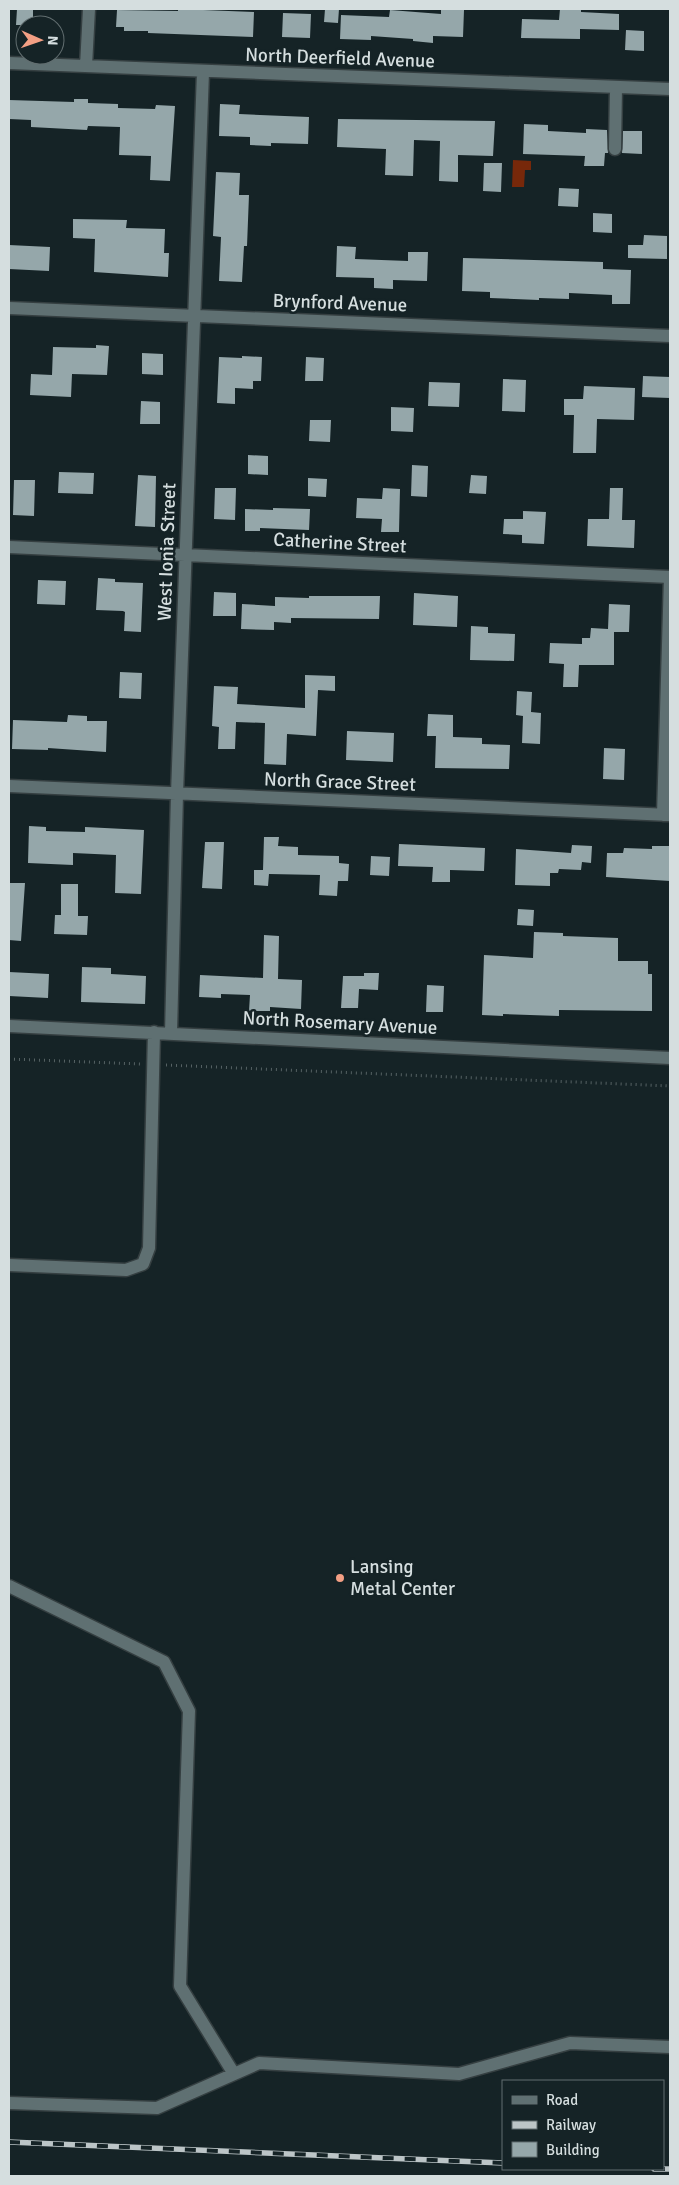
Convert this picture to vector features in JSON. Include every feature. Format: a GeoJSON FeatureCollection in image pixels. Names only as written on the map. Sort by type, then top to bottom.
{"type":"FeatureCollection","features":[{"type":"Feature","properties":{"kind":"street"},"geometry":{"type":"LineString","coordinates":[[86,66],[89,9]]}},
{"type":"Feature","properties":{"kind":"street","name":"North Deerfield Avenue"},"geometry":{"type":"LineString","coordinates":[[9,63],[670,89]]}},
{"type":"Feature","properties":{"kind":"street","name":"West Ionia Street"},"geometry":{"type":"LineString","coordinates":[[171,1033],[177,794],[203,72]]}},
{"type":"Feature","properties":{"kind":"street"},"geometry":{"type":"LineString","coordinates":[[615,149],[616,87]]}},
{"type":"Feature","properties":{"kind":"street","name":"Brynford Avenue"},"geometry":{"type":"LineString","coordinates":[[9,308],[670,336]]}},
{"type":"Feature","properties":{"kind":"street","name":"Catherine Street"},"geometry":{"type":"LineString","coordinates":[[9,547],[670,577]]}},
{"type":"Feature","properties":{"kind":"street"},"geometry":{"type":"LineString","coordinates":[[667,815],[670,577]]}},
{"type":"Feature","properties":{"kind":"street","name":"North Grace Street"},"geometry":{"type":"LineString","coordinates":[[9,786],[667,815]]}},
{"type":"Feature","properties":{"kind":"street","name":"North Rosemary Avenue"},"geometry":{"type":"LineString","coordinates":[[9,1026],[670,1058]]}},
{"type":"Feature","properties":{"kind":"street"},"geometry":{"type":"LineString","coordinates":[[9,1265],[126,1270],[143,1264],[149,1248],[154,1032]]}},
{"type":"Feature","properties":{"kind":"street"},"geometry":{"type":"LineString","coordinates":[[9,1586],[164,1662],[189,1711],[180,1986],[234,2074]]}},
{"type":"Feature","properties":{"kind":"street"},"geometry":{"type":"LineString","coordinates":[[9,2103],[157,2108],[259,2063],[459,2074],[570,2043],[670,2047]]}},
{"type":"Feature","properties":{"kind":"path"},"geometry":{"type":"LineString","coordinates":[[9,1059],[670,1086]]}},
{"type":"Feature","properties":{"kind":"shaded area"},"geometry":{"type":"Polygon","coordinates":[[[513,160],[531,161],[531,170],[525,170],[524,187],[512,187],[513,160]]]}},
{"type":"Feature","properties":{"kind":"building"},"geometry":{"type":"Polygon","coordinates":[[[17,9],[33,9],[33,15],[17,15],[17,9]]]}},
{"type":"Feature","properties":{"kind":"building"},"geometry":{"type":"Polygon","coordinates":[[[178,9],[254,12],[253,37],[148,33],[148,31],[124,31],[124,27],[116,27],[117,10],[178,11],[178,9]]]}},
{"type":"Feature","properties":{"kind":"building"},"geometry":{"type":"Polygon","coordinates":[[[325,9],[339,9],[338,23],[324,22],[325,9]]]}},
{"type":"Feature","properties":{"kind":"building"},"geometry":{"type":"Polygon","coordinates":[[[441,9],[464,10],[463,37],[433,36],[433,43],[413,41],[413,39],[371,36],[371,40],[340,39],[341,15],[389,17],[390,10],[441,14],[441,9]]]}},
{"type":"Feature","properties":{"kind":"building"},"geometry":{"type":"Polygon","coordinates":[[[560,9],[581,9],[581,12],[619,14],[619,30],[580,29],[580,39],[521,38],[522,19],[559,20],[560,9]]]}},
{"type":"Feature","properties":{"kind":"building"},"geometry":{"type":"Polygon","coordinates":[[[283,13],[311,14],[310,38],[282,37],[283,13]]]}},
{"type":"Feature","properties":{"kind":"building"},"geometry":{"type":"Polygon","coordinates":[[[626,30],[644,31],[644,51],[625,50],[626,30]]]}},
{"type":"Feature","properties":{"kind":"building"},"geometry":{"type":"Polygon","coordinates":[[[74,99],[88,99],[88,103],[118,104],[118,108],[155,109],[156,105],[175,106],[170,181],[150,180],[151,156],[119,155],[120,127],[88,126],[87,130],[31,127],[31,120],[9,119],[9,100],[74,102],[74,99]]]}},
{"type":"Feature","properties":{"kind":"building"},"geometry":{"type":"Polygon","coordinates":[[[220,104],[240,105],[239,114],[309,117],[308,144],[271,143],[271,146],[250,145],[250,137],[219,136],[220,104]]]}},
{"type":"Feature","properties":{"kind":"building"},"geometry":{"type":"Polygon","coordinates":[[[338,119],[495,121],[493,156],[458,155],[458,182],[439,181],[440,141],[414,140],[413,176],[385,175],[386,149],[337,147],[338,119]]]}},
{"type":"Feature","properties":{"kind":"building"},"geometry":{"type":"Polygon","coordinates":[[[524,124],[548,125],[548,131],[586,133],[586,129],[607,130],[608,153],[605,153],[604,166],[584,166],[585,156],[523,154],[524,124]]]}},
{"type":"Feature","properties":{"kind":"building"},"geometry":{"type":"Polygon","coordinates":[[[623,131],[642,131],[642,154],[622,153],[623,131]]]}},
{"type":"Feature","properties":{"kind":"building"},"geometry":{"type":"Polygon","coordinates":[[[484,163],[502,163],[501,192],[483,191],[484,163]]]}},
{"type":"Feature","properties":{"kind":"building"},"geometry":{"type":"Polygon","coordinates":[[[216,172],[240,173],[239,195],[249,195],[247,246],[244,246],[242,282],[219,281],[221,237],[213,236],[216,172]]]}},
{"type":"Feature","properties":{"kind":"building"},"geometry":{"type":"Polygon","coordinates":[[[559,188],[579,189],[578,207],[558,206],[559,188]]]}},
{"type":"Feature","properties":{"kind":"building"},"geometry":{"type":"Polygon","coordinates":[[[593,213],[612,214],[612,233],[593,232],[593,213]]]}},
{"type":"Feature","properties":{"kind":"building"},"geometry":{"type":"Polygon","coordinates":[[[73,219],[127,220],[126,228],[165,229],[164,253],[169,253],[168,277],[94,272],[95,239],[73,238],[73,219]]]}},
{"type":"Feature","properties":{"kind":"building"},"geometry":{"type":"Polygon","coordinates":[[[644,235],[667,236],[667,259],[628,258],[628,245],[643,245],[644,235]]]}},
{"type":"Feature","properties":{"kind":"building"},"geometry":{"type":"Polygon","coordinates":[[[9,245],[50,247],[49,271],[9,269],[9,245]]]}},
{"type":"Feature","properties":{"kind":"building"},"geometry":{"type":"Polygon","coordinates":[[[337,246],[356,247],[355,259],[408,261],[408,252],[428,252],[427,281],[393,280],[393,289],[374,288],[374,278],[336,277],[337,246]]]}},
{"type":"Feature","properties":{"kind":"building"},"geometry":{"type":"Polygon","coordinates":[[[463,258],[603,262],[603,269],[631,270],[630,304],[612,304],[612,295],[569,293],[569,299],[539,298],[539,300],[490,298],[490,292],[462,291],[463,258]]]}},
{"type":"Feature","properties":{"kind":"building"},"geometry":{"type":"Polygon","coordinates":[[[96,345],[109,346],[107,375],[72,374],[71,397],[30,395],[31,374],[52,375],[53,347],[96,348],[96,345]]]}},
{"type":"Feature","properties":{"kind":"building"},"geometry":{"type":"Polygon","coordinates":[[[142,353],[163,354],[163,375],[142,374],[142,353]]]}},
{"type":"Feature","properties":{"kind":"building"},"geometry":{"type":"Polygon","coordinates":[[[242,356],[262,357],[261,381],[253,381],[253,389],[235,388],[235,404],[217,403],[219,357],[242,358],[242,356]]]}},
{"type":"Feature","properties":{"kind":"building"},"geometry":{"type":"Polygon","coordinates":[[[306,357],[324,358],[323,381],[305,381],[306,357]]]}},
{"type":"Feature","properties":{"kind":"building"},"geometry":{"type":"Polygon","coordinates":[[[643,376],[670,377],[670,398],[642,397],[643,376]]]}},
{"type":"Feature","properties":{"kind":"building"},"geometry":{"type":"Polygon","coordinates":[[[503,379],[526,380],[525,412],[502,411],[503,379]]]}},
{"type":"Feature","properties":{"kind":"building"},"geometry":{"type":"Polygon","coordinates":[[[429,382],[460,383],[459,407],[428,406],[429,382]]]}},
{"type":"Feature","properties":{"kind":"building"},"geometry":{"type":"Polygon","coordinates":[[[584,386],[635,388],[634,420],[597,419],[596,453],[573,453],[574,415],[564,415],[564,399],[583,399],[584,386]]]}},
{"type":"Feature","properties":{"kind":"building"},"geometry":{"type":"Polygon","coordinates":[[[141,401],[160,402],[160,424],[140,424],[141,401]]]}},
{"type":"Feature","properties":{"kind":"building"},"geometry":{"type":"Polygon","coordinates":[[[391,407],[414,408],[413,432],[391,431],[391,407]]]}},
{"type":"Feature","properties":{"kind":"building"},"geometry":{"type":"Polygon","coordinates":[[[310,420],[331,420],[330,442],[309,441],[310,420]]]}},
{"type":"Feature","properties":{"kind":"building"},"geometry":{"type":"Polygon","coordinates":[[[248,455],[268,456],[268,475],[248,474],[248,455]]]}},
{"type":"Feature","properties":{"kind":"building"},"geometry":{"type":"Polygon","coordinates":[[[412,465],[428,466],[427,497],[411,496],[412,465]]]}},
{"type":"Feature","properties":{"kind":"building"},"geometry":{"type":"Polygon","coordinates":[[[59,472],[94,473],[93,494],[58,493],[59,472]]]}},
{"type":"Feature","properties":{"kind":"building"},"geometry":{"type":"Polygon","coordinates":[[[138,475],[156,476],[155,527],[135,526],[138,475]]]}},
{"type":"Feature","properties":{"kind":"building"},"geometry":{"type":"Polygon","coordinates":[[[471,475],[487,476],[486,494],[469,493],[471,475]]]}},
{"type":"Feature","properties":{"kind":"building"},"geometry":{"type":"Polygon","coordinates":[[[308,478],[327,479],[326,497],[308,496],[308,478]]]}},
{"type":"Feature","properties":{"kind":"building"},"geometry":{"type":"Polygon","coordinates":[[[14,480],[35,480],[34,516],[13,515],[14,480]]]}},
{"type":"Feature","properties":{"kind":"building"},"geometry":{"type":"Polygon","coordinates":[[[215,488],[236,488],[235,520],[214,519],[215,488]]]}},
{"type":"Feature","properties":{"kind":"building"},"geometry":{"type":"Polygon","coordinates":[[[383,488],[400,489],[399,532],[381,532],[382,519],[356,518],[357,498],[382,499],[383,488]]]}},
{"type":"Feature","properties":{"kind":"building"},"geometry":{"type":"Polygon","coordinates":[[[610,488],[623,488],[622,520],[635,520],[634,548],[587,546],[588,519],[609,519],[610,488]]]}},
{"type":"Feature","properties":{"kind":"building"},"geometry":{"type":"Polygon","coordinates":[[[273,508],[310,509],[309,530],[260,528],[260,531],[245,531],[245,509],[273,510],[273,508]]]}},
{"type":"Feature","properties":{"kind":"building"},"geometry":{"type":"Polygon","coordinates":[[[523,511],[546,512],[544,544],[522,543],[522,535],[503,534],[504,519],[523,519],[523,511]]]}},
{"type":"Feature","properties":{"kind":"building"},"geometry":{"type":"Polygon","coordinates":[[[98,578],[115,579],[115,582],[143,583],[141,632],[124,631],[125,612],[123,611],[96,610],[98,578]]]}},
{"type":"Feature","properties":{"kind":"building"},"geometry":{"type":"Polygon","coordinates":[[[38,580],[66,581],[65,605],[37,604],[38,580]]]}},
{"type":"Feature","properties":{"kind":"building"},"geometry":{"type":"Polygon","coordinates":[[[214,592],[236,593],[236,616],[213,616],[214,592]]]}},
{"type":"Feature","properties":{"kind":"building"},"geometry":{"type":"Polygon","coordinates":[[[414,593],[458,596],[457,627],[413,625],[414,593]]]}},
{"type":"Feature","properties":{"kind":"building"},"geometry":{"type":"Polygon","coordinates":[[[309,596],[380,596],[379,619],[291,618],[291,623],[274,622],[274,630],[241,629],[242,604],[275,606],[275,597],[309,598],[309,596]]]}},
{"type":"Feature","properties":{"kind":"building"},"geometry":{"type":"Polygon","coordinates":[[[609,604],[630,605],[629,632],[614,632],[614,665],[579,665],[578,687],[563,687],[564,664],[549,663],[550,643],[582,644],[582,638],[590,638],[591,628],[608,629],[609,604]]]}},
{"type":"Feature","properties":{"kind":"building"},"geometry":{"type":"Polygon","coordinates":[[[471,626],[488,627],[488,633],[515,634],[514,661],[470,660],[471,626]]]}},
{"type":"Feature","properties":{"kind":"building"},"geometry":{"type":"Polygon","coordinates":[[[120,672],[142,673],[141,699],[119,698],[120,672]]]}},
{"type":"Feature","properties":{"kind":"building"},"geometry":{"type":"Polygon","coordinates":[[[305,675],[335,676],[335,691],[318,690],[316,736],[287,734],[286,765],[264,764],[265,723],[236,722],[235,749],[218,749],[219,727],[212,726],[214,686],[238,687],[237,704],[305,708],[305,675]]]}},
{"type":"Feature","properties":{"kind":"building"},"geometry":{"type":"Polygon","coordinates":[[[517,691],[532,692],[531,712],[541,713],[540,744],[522,743],[523,716],[516,715],[517,691]]]}},
{"type":"Feature","properties":{"kind":"building"},"geometry":{"type":"Polygon","coordinates":[[[428,714],[453,715],[453,737],[482,738],[482,744],[510,745],[509,769],[435,768],[436,736],[427,736],[428,714]]]}},
{"type":"Feature","properties":{"kind":"building"},"geometry":{"type":"Polygon","coordinates":[[[68,715],[87,716],[87,721],[107,721],[106,752],[48,748],[48,750],[12,749],[13,720],[67,722],[68,715]]]}},
{"type":"Feature","properties":{"kind":"building"},"geometry":{"type":"Polygon","coordinates":[[[347,731],[394,733],[393,762],[346,760],[347,731]]]}},
{"type":"Feature","properties":{"kind":"building"},"geometry":{"type":"Polygon","coordinates":[[[604,748],[625,749],[624,780],[603,779],[604,748]]]}},
{"type":"Feature","properties":{"kind":"building"},"geometry":{"type":"Polygon","coordinates":[[[29,826],[46,827],[46,831],[85,832],[85,827],[144,830],[141,894],[115,893],[116,855],[73,853],[73,865],[28,863],[29,826]]]}},
{"type":"Feature","properties":{"kind":"building"},"geometry":{"type":"Polygon","coordinates":[[[264,837],[279,837],[278,846],[298,847],[298,855],[339,856],[339,863],[349,864],[348,881],[338,881],[337,896],[319,895],[320,875],[269,874],[268,886],[254,885],[254,870],[263,870],[264,837]]]}},
{"type":"Feature","properties":{"kind":"building"},"geometry":{"type":"Polygon","coordinates":[[[205,842],[224,842],[222,889],[202,888],[205,842]]]}},
{"type":"Feature","properties":{"kind":"building"},"geometry":{"type":"Polygon","coordinates":[[[399,844],[485,848],[484,871],[450,870],[450,882],[432,882],[433,867],[398,866],[399,844]]]}},
{"type":"Feature","properties":{"kind":"building"},"geometry":{"type":"Polygon","coordinates":[[[572,845],[592,846],[591,863],[582,862],[581,870],[559,869],[558,873],[550,873],[550,886],[515,885],[516,849],[571,853],[572,845]]]}},
{"type":"Feature","properties":{"kind":"building"},"geometry":{"type":"Polygon","coordinates":[[[652,846],[670,846],[670,881],[606,877],[607,853],[623,853],[624,848],[652,849],[652,846]]]}},
{"type":"Feature","properties":{"kind":"building"},"geometry":{"type":"Polygon","coordinates":[[[371,856],[390,857],[389,876],[370,875],[371,856]]]}},
{"type":"Feature","properties":{"kind":"building"},"geometry":{"type":"Polygon","coordinates":[[[10,883],[25,883],[21,941],[9,940],[10,883]]]}},
{"type":"Feature","properties":{"kind":"building"},"geometry":{"type":"Polygon","coordinates":[[[61,884],[78,884],[78,916],[88,916],[87,935],[54,934],[55,915],[61,915],[61,884]]]}},
{"type":"Feature","properties":{"kind":"building"},"geometry":{"type":"Polygon","coordinates":[[[518,909],[534,910],[533,926],[517,925],[518,909]]]}},
{"type":"Feature","properties":{"kind":"building"},"geometry":{"type":"Polygon","coordinates":[[[534,932],[563,933],[563,936],[618,938],[618,961],[648,961],[648,974],[652,974],[652,1011],[559,1010],[559,1016],[482,1015],[484,955],[533,958],[534,932]]]}},
{"type":"Feature","properties":{"kind":"building"},"geometry":{"type":"Polygon","coordinates":[[[264,935],[279,936],[278,979],[302,980],[301,1009],[270,1007],[270,1011],[249,1011],[250,995],[221,994],[221,998],[199,997],[200,975],[263,978],[264,935]]]}},
{"type":"Feature","properties":{"kind":"building"},"geometry":{"type":"Polygon","coordinates":[[[82,967],[111,968],[111,974],[146,976],[145,1004],[81,1002],[82,967]]]}},
{"type":"Feature","properties":{"kind":"building"},"geometry":{"type":"Polygon","coordinates":[[[9,972],[49,974],[48,998],[9,996],[9,972]]]}},
{"type":"Feature","properties":{"kind":"building"},"geometry":{"type":"Polygon","coordinates":[[[364,973],[379,973],[378,990],[359,989],[358,1008],[341,1008],[343,976],[364,976],[364,973]]]}},
{"type":"Feature","properties":{"kind":"building"},"geometry":{"type":"Polygon","coordinates":[[[427,985],[444,986],[443,1012],[426,1012],[427,985]]]}},
{"type":"Feature","properties":{"kind":"railway"},"geometry":{"type":"LineString","coordinates":[[9,2142],[502,2163]]}},
{"type":"Feature","properties":{"kind":"railway"},"geometry":{"type":"LineString","coordinates":[[664,2169],[670,2169]]}},
{"type":"Feature","properties":{"kind":"place","name":"Lansing Metal Center"},"geometry":{"type":"Point","coordinates":[340,1578]}}]}
